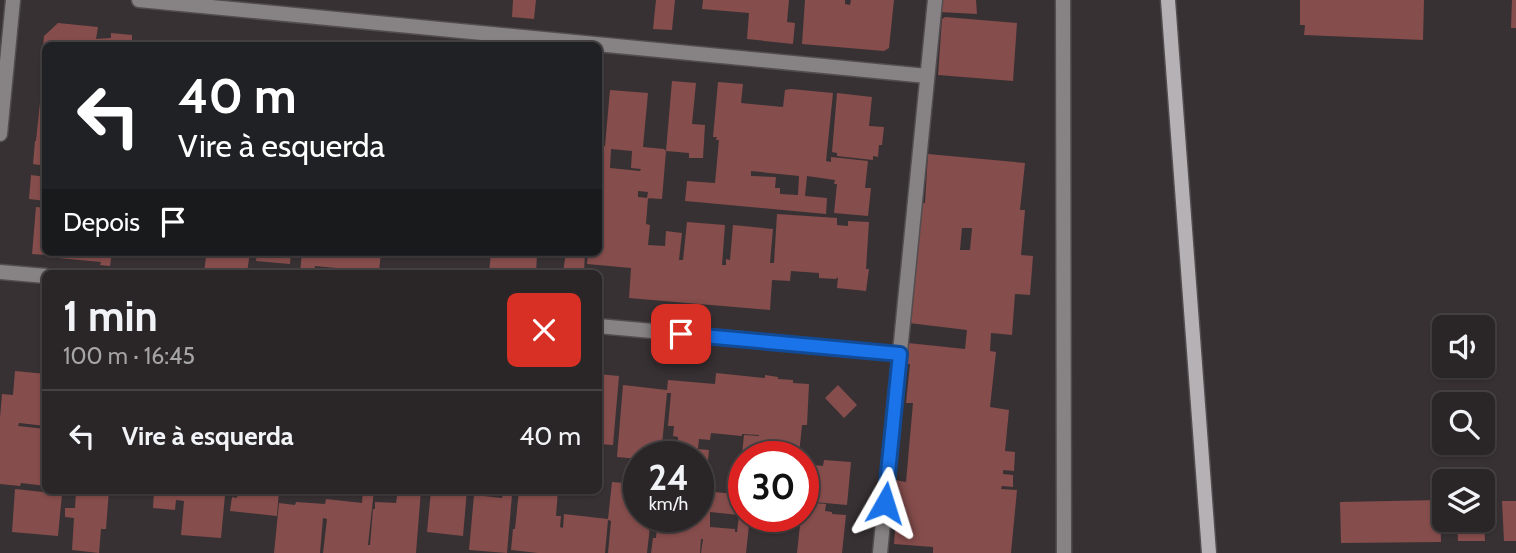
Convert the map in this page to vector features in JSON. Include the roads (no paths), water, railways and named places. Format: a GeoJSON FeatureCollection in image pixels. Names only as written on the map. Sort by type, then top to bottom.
{"type":"FeatureCollection","features":[{"type":"Feature","properties":{"kind":"main road"},"geometry":{"type":"LineString","coordinates":[[1168,0],[1209,553]]}},
{"type":"Feature","properties":{"kind":"street"},"geometry":{"type":"LineString","coordinates":[[0,134],[13,0]]}},
{"type":"Feature","properties":{"kind":"street"},"geometry":{"type":"LineString","coordinates":[[139,0],[574,42]]}},
{"type":"Feature","properties":{"kind":"street"},"geometry":{"type":"LineString","coordinates":[[880,553],[935,0]]}},
{"type":"Feature","properties":{"kind":"street"},"geometry":{"type":"LineString","coordinates":[[1063,0],[1064,553]]}},
{"type":"Feature","properties":{"kind":"street"},"geometry":{"type":"LineString","coordinates":[[602,45],[927,76]]}},
{"type":"Feature","properties":{"kind":"street"},"geometry":{"type":"LineString","coordinates":[[0,272],[42,276]]}},
{"type":"Feature","properties":{"kind":"street"},"geometry":{"type":"LineString","coordinates":[[602,326],[900,354]]}}]}
